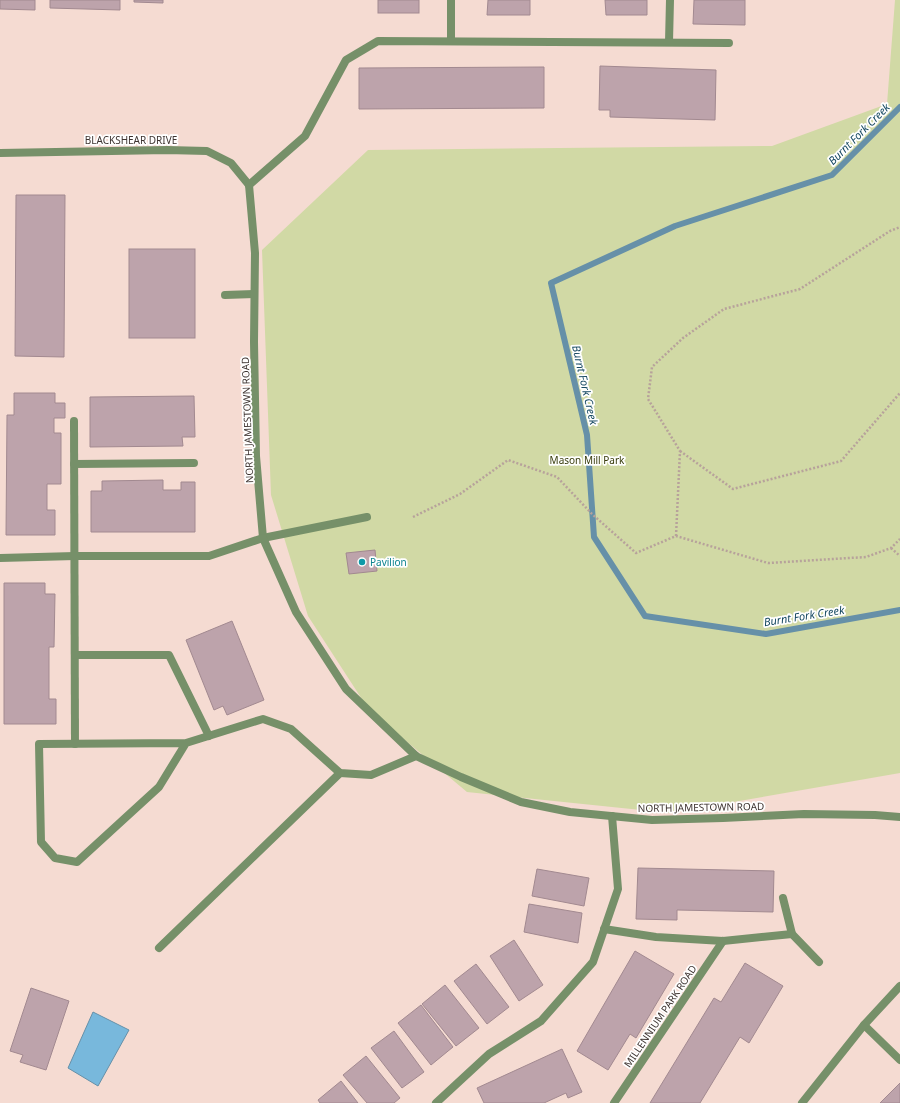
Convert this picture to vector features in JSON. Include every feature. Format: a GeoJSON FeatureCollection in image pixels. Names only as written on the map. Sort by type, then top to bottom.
{"type":"FeatureCollection","features":[{"type":"Feature","properties":{"kind":"street"},"geometry":{"type":"LineString","coordinates":[[451,0],[451,41]]}},
{"type":"Feature","properties":{"kind":"street"},"geometry":{"type":"LineString","coordinates":[[669,42],[670,0]]}},
{"type":"Feature","properties":{"kind":"street"},"geometry":{"type":"LineString","coordinates":[[249,185],[305,136],[346,60],[378,41],[729,43]]}},
{"type":"Feature","properties":{"kind":"street","name":"BLACKSHEAR DRIVE"},"geometry":{"type":"LineString","coordinates":[[0,153],[167,150],[207,151],[231,164],[249,185]]}},
{"type":"Feature","properties":{"kind":"street","name":"NORTH JAMESTOWN ROAD"},"geometry":{"type":"LineString","coordinates":[[249,185],[255,253],[254,294],[256,456],[264,538],[296,612],[346,689],[416,756],[460,777],[521,802],[570,812],[652,820],[804,814],[875,815],[900,817]]}},
{"type":"Feature","properties":{"kind":"street"},"geometry":{"type":"LineString","coordinates":[[225,295],[254,294]]}},
{"type":"Feature","properties":{"kind":"street"},"geometry":{"type":"LineString","coordinates":[[74,421],[75,744]]}},
{"type":"Feature","properties":{"kind":"street"},"geometry":{"type":"LineString","coordinates":[[74,464],[194,462]]}},
{"type":"Feature","properties":{"kind":"street"},"geometry":{"type":"LineString","coordinates":[[0,558],[75,556],[209,556],[264,538],[367,517]]}},
{"type":"Feature","properties":{"kind":"street"},"geometry":{"type":"LineString","coordinates":[[75,655],[169,655],[209,736]]}},
{"type":"Feature","properties":{"kind":"street"},"geometry":{"type":"LineString","coordinates":[[186,744],[159,787],[77,862],[55,858],[41,842],[39,744],[186,744],[264,719],[291,729],[340,773],[371,776],[416,756]]}},
{"type":"Feature","properties":{"kind":"street"},"geometry":{"type":"LineString","coordinates":[[159,948],[340,773]]}},
{"type":"Feature","properties":{"kind":"street"},"geometry":{"type":"LineString","coordinates":[[436,1103],[489,1054],[541,1021],[593,962],[618,889],[612,816]]}},
{"type":"Feature","properties":{"kind":"street"},"geometry":{"type":"LineString","coordinates":[[783,898],[792,934],[819,962]]}},
{"type":"Feature","properties":{"kind":"street"},"geometry":{"type":"LineString","coordinates":[[604,929],[656,937],[723,941],[792,934]]}},
{"type":"Feature","properties":{"kind":"street","name":"MILLENNIUM PARK ROAD"},"geometry":{"type":"LineString","coordinates":[[614,1103],[723,941]]}},
{"type":"Feature","properties":{"kind":"street"},"geometry":{"type":"LineString","coordinates":[[802,1103],[864,1025],[900,986]]}},
{"type":"Feature","properties":{"kind":"street"},"geometry":{"type":"LineString","coordinates":[[864,1025],[900,1060]]}},
{"type":"Feature","properties":{"kind":"path"},"geometry":{"type":"LineString","coordinates":[[900,227],[800,289],[724,309],[683,338],[652,367],[648,399],[680,451],[733,489],[841,461],[900,393]]}},
{"type":"Feature","properties":{"kind":"path"},"geometry":{"type":"LineString","coordinates":[[676,536],[680,451]]}},
{"type":"Feature","properties":{"kind":"path"},"geometry":{"type":"LineString","coordinates":[[413,517],[460,494],[508,460],[557,477],[592,514],[636,553],[676,536],[768,563],[866,557],[891,548],[900,540]]}},
{"type":"Feature","properties":{"kind":"path"},"geometry":{"type":"LineString","coordinates":[[891,548],[900,556]]}},
{"type":"Feature","properties":{"kind":"green space","name":"Mason Mill Park"},"geometry":{"type":"Polygon","coordinates":[[[895,0],[900,0],[900,773],[670,813],[467,792],[369,710],[308,616],[271,495],[262,250],[368,150],[772,146],[887,104],[895,0]]]}},
{"type":"Feature","properties":{"kind":"water"},"geometry":{"type":"Polygon","coordinates":[[[93,1012],[129,1030],[98,1086],[68,1068],[93,1012]]]}},
{"type":"Feature","properties":{"kind":"building"},"geometry":{"type":"Polygon","coordinates":[[[0,0],[35,0],[35,10],[0,9],[0,0]]]}},
{"type":"Feature","properties":{"kind":"building"},"geometry":{"type":"Polygon","coordinates":[[[50,0],[120,0],[120,10],[50,8],[50,0]]]}},
{"type":"Feature","properties":{"kind":"building"},"geometry":{"type":"Polygon","coordinates":[[[134,0],[163,0],[163,3],[134,2],[134,0]]]}},
{"type":"Feature","properties":{"kind":"building"},"geometry":{"type":"Polygon","coordinates":[[[378,0],[419,0],[419,13],[378,13],[378,0]]]}},
{"type":"Feature","properties":{"kind":"building"},"geometry":{"type":"Polygon","coordinates":[[[488,0],[530,0],[530,15],[487,15],[488,0]]]}},
{"type":"Feature","properties":{"kind":"building"},"geometry":{"type":"Polygon","coordinates":[[[605,0],[647,0],[647,15],[606,15],[605,0]]]}},
{"type":"Feature","properties":{"kind":"building"},"geometry":{"type":"Polygon","coordinates":[[[694,0],[745,0],[745,25],[693,24],[694,0]]]}},
{"type":"Feature","properties":{"kind":"building"},"geometry":{"type":"Polygon","coordinates":[[[600,66],[716,70],[715,120],[610,117],[610,110],[599,110],[600,66]]]}},
{"type":"Feature","properties":{"kind":"building"},"geometry":{"type":"Polygon","coordinates":[[[544,67],[544,108],[359,109],[359,68],[544,67]]]}},
{"type":"Feature","properties":{"kind":"building"},"geometry":{"type":"Polygon","coordinates":[[[16,195],[65,195],[64,357],[15,356],[16,195]]]}},
{"type":"Feature","properties":{"kind":"building"},"geometry":{"type":"Polygon","coordinates":[[[129,249],[195,249],[195,338],[129,338],[129,249]]]}},
{"type":"Feature","properties":{"kind":"building"},"geometry":{"type":"Polygon","coordinates":[[[14,393],[55,393],[55,403],[65,403],[65,418],[54,418],[54,433],[61,433],[61,484],[47,484],[47,510],[55,510],[55,535],[6,535],[7,415],[14,415],[14,393]]]}},
{"type":"Feature","properties":{"kind":"building"},"geometry":{"type":"Polygon","coordinates":[[[194,396],[195,437],[182,437],[183,446],[90,447],[90,397],[194,396]]]}},
{"type":"Feature","properties":{"kind":"building"},"geometry":{"type":"Polygon","coordinates":[[[163,480],[163,490],[181,490],[181,482],[195,482],[195,532],[91,532],[91,491],[102,491],[102,481],[163,480]]]}},
{"type":"Feature","properties":{"kind":"building","name":"Pavilion"},"geometry":{"type":"Polygon","coordinates":[[[375,550],[377,571],[349,574],[346,553],[375,550]]]}},
{"type":"Feature","properties":{"kind":"building"},"geometry":{"type":"Polygon","coordinates":[[[4,583],[45,583],[45,594],[55,594],[54,647],[49,647],[49,699],[56,699],[56,724],[4,724],[4,583]]]}},
{"type":"Feature","properties":{"kind":"building"},"geometry":{"type":"Polygon","coordinates":[[[232,621],[264,700],[227,715],[223,706],[214,710],[186,640],[232,621]]]}},
{"type":"Feature","properties":{"kind":"building"},"geometry":{"type":"Polygon","coordinates":[[[638,868],[774,871],[773,912],[677,910],[677,920],[636,919],[638,868]]]}},
{"type":"Feature","properties":{"kind":"building"},"geometry":{"type":"Polygon","coordinates":[[[537,869],[589,878],[584,906],[532,896],[537,869]]]}},
{"type":"Feature","properties":{"kind":"building"},"geometry":{"type":"Polygon","coordinates":[[[529,904],[582,913],[578,943],[524,932],[529,904]]]}},
{"type":"Feature","properties":{"kind":"building"},"geometry":{"type":"Polygon","coordinates":[[[514,940],[543,985],[519,1001],[490,956],[514,940]]]}},
{"type":"Feature","properties":{"kind":"building"},"geometry":{"type":"Polygon","coordinates":[[[635,951],[674,974],[636,1038],[630,1034],[608,1070],[577,1051],[635,951]]]}},
{"type":"Feature","properties":{"kind":"building"},"geometry":{"type":"Polygon","coordinates":[[[745,963],[783,986],[749,1043],[740,1037],[700,1103],[650,1103],[714,998],[721,1002],[745,963]]]}},
{"type":"Feature","properties":{"kind":"building"},"geometry":{"type":"Polygon","coordinates":[[[476,964],[509,1007],[487,1024],[454,981],[476,964]]]}},
{"type":"Feature","properties":{"kind":"building"},"geometry":{"type":"Polygon","coordinates":[[[445,985],[479,1028],[456,1046],[422,1004],[445,985]]]}},
{"type":"Feature","properties":{"kind":"building"},"geometry":{"type":"Polygon","coordinates":[[[31,988],[69,1001],[46,1070],[20,1062],[23,1055],[10,1051],[31,988]]]}},
{"type":"Feature","properties":{"kind":"building"},"geometry":{"type":"Polygon","coordinates":[[[421,1005],[453,1047],[431,1065],[398,1023],[421,1005]]]}},
{"type":"Feature","properties":{"kind":"building"},"geometry":{"type":"Polygon","coordinates":[[[394,1031],[424,1072],[402,1088],[371,1048],[394,1031]]]}},
{"type":"Feature","properties":{"kind":"building"},"geometry":{"type":"Polygon","coordinates":[[[562,1049],[582,1092],[568,1098],[566,1093],[544,1103],[484,1103],[477,1088],[562,1049]]]}},
{"type":"Feature","properties":{"kind":"building"},"geometry":{"type":"Polygon","coordinates":[[[366,1056],[400,1098],[394,1103],[367,1103],[343,1075],[366,1056]]]}},
{"type":"Feature","properties":{"kind":"building"},"geometry":{"type":"Polygon","coordinates":[[[341,1081],[358,1103],[320,1103],[318,1100],[341,1081]]]}},
{"type":"Feature","properties":{"kind":"building"},"geometry":{"type":"Polygon","coordinates":[[[900,1083],[900,1103],[880,1103],[900,1083]]]}},
{"type":"Feature","properties":{"kind":"waterway","name":"Burnt Fork Creek"},"geometry":{"type":"LineString","coordinates":[[900,107],[832,175],[675,226],[551,283],[587,435],[594,537],[645,616],[766,634],[900,610]]}},
{"type":"Feature","properties":{"kind":"place","name":"Pavilion"},"geometry":{"type":"Point","coordinates":[362,562]}}]}
